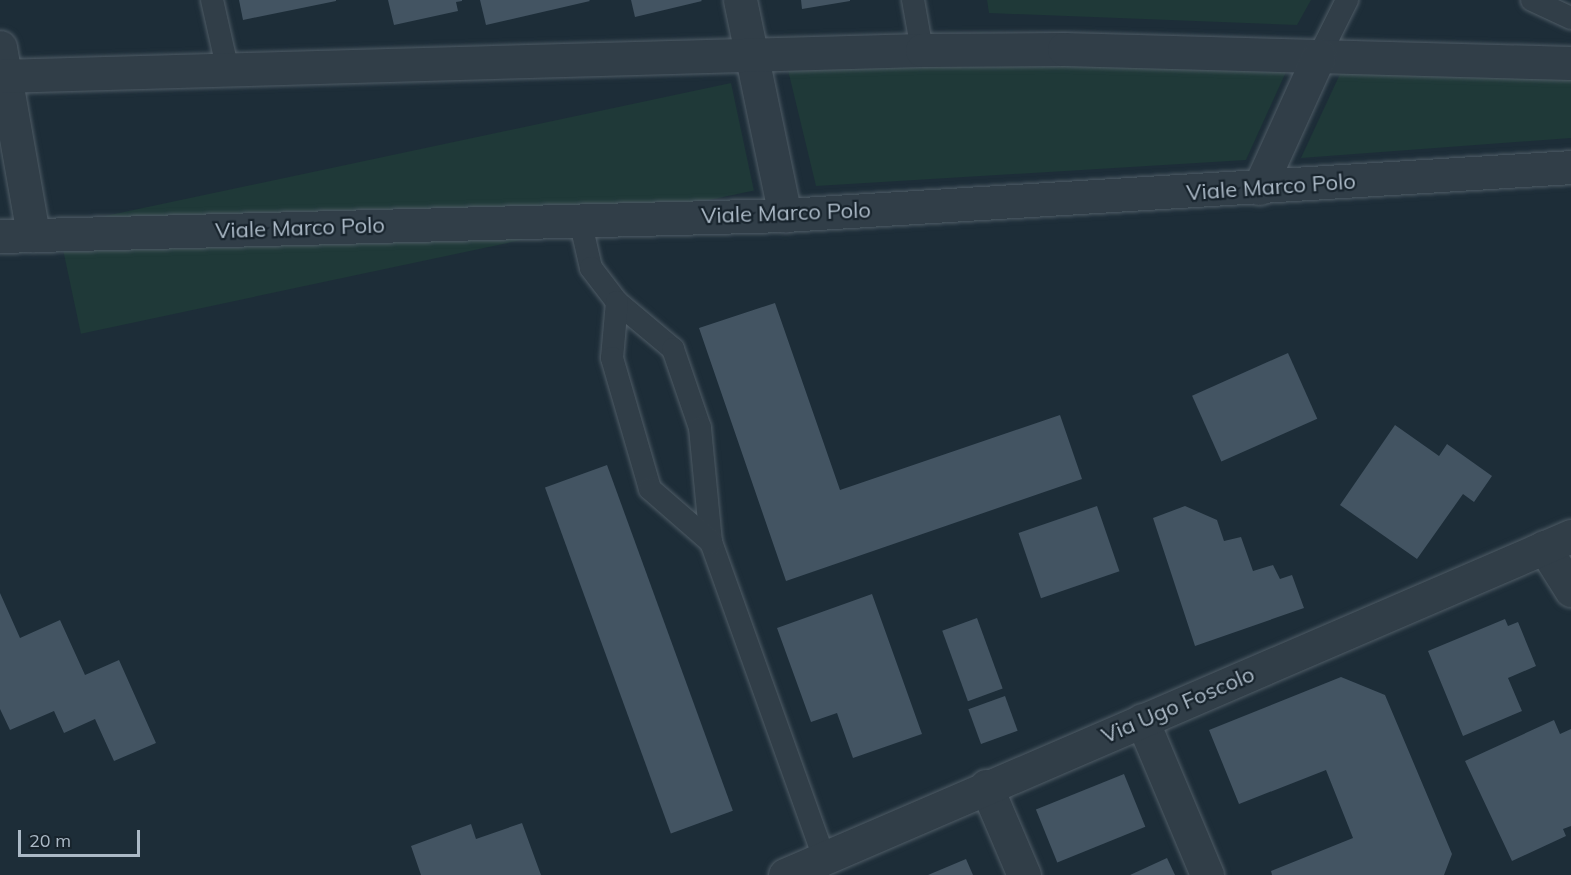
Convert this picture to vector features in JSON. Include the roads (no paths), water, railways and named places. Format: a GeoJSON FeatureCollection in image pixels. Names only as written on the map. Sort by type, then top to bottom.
{"type":"FeatureCollection","features":[{"type":"Feature","properties":{"kind":"street"},"geometry":{"type":"LineString","coordinates":[[740,0],[784,215]]}},
{"type":"Feature","properties":{"kind":"street"},"geometry":{"type":"LineString","coordinates":[[33,235],[2,66],[228,71],[751,57],[922,50],[1064,49],[1571,63]]}},
{"type":"Feature","properties":{"kind":"street"},"geometry":{"type":"LineString","coordinates":[[1259,188],[1319,56]]}},
{"type":"Feature","properties":{"kind":"street","name":"Viale Marco Polo"},"geometry":{"type":"LineString","coordinates":[[0,236],[784,215],[1259,188],[1571,167]]}},
{"type":"Feature","properties":{"kind":"street"},"geometry":{"type":"LineString","coordinates":[[1558,541],[1571,590]]}},
{"type":"Feature","properties":{"kind":"street","name":"Via Ugo Foscolo"},"geometry":{"type":"LineString","coordinates":[[785,875],[986,786],[1558,541]]}},
{"type":"Feature","properties":{"kind":"street"},"geometry":{"type":"LineString","coordinates":[[1142,720],[1207,875]]}},
{"type":"Feature","properties":{"kind":"street"},"geometry":{"type":"LineString","coordinates":[[986,786],[1024,875]]}},
{"type":"Feature","properties":{"kind":"lane"},"geometry":{"type":"LineString","coordinates":[[212,0],[228,71]]}},
{"type":"Feature","properties":{"kind":"lane"},"geometry":{"type":"LineString","coordinates":[[913,0],[922,50]]}},
{"type":"Feature","properties":{"kind":"lane"},"geometry":{"type":"LineString","coordinates":[[1319,56],[1347,0]]}},
{"type":"Feature","properties":{"kind":"lane"},"geometry":{"type":"LineString","coordinates":[[1532,0],[1571,18]]}},
{"type":"Feature","properties":{"kind":"lane"},"geometry":{"type":"LineString","coordinates":[[580,220],[591,268],[617,302],[673,349],[700,428],[711,542],[824,858]]}},
{"type":"Feature","properties":{"kind":"lane"},"geometry":{"type":"LineString","coordinates":[[617,302],[612,357],[650,489],[711,542]]}}]}
